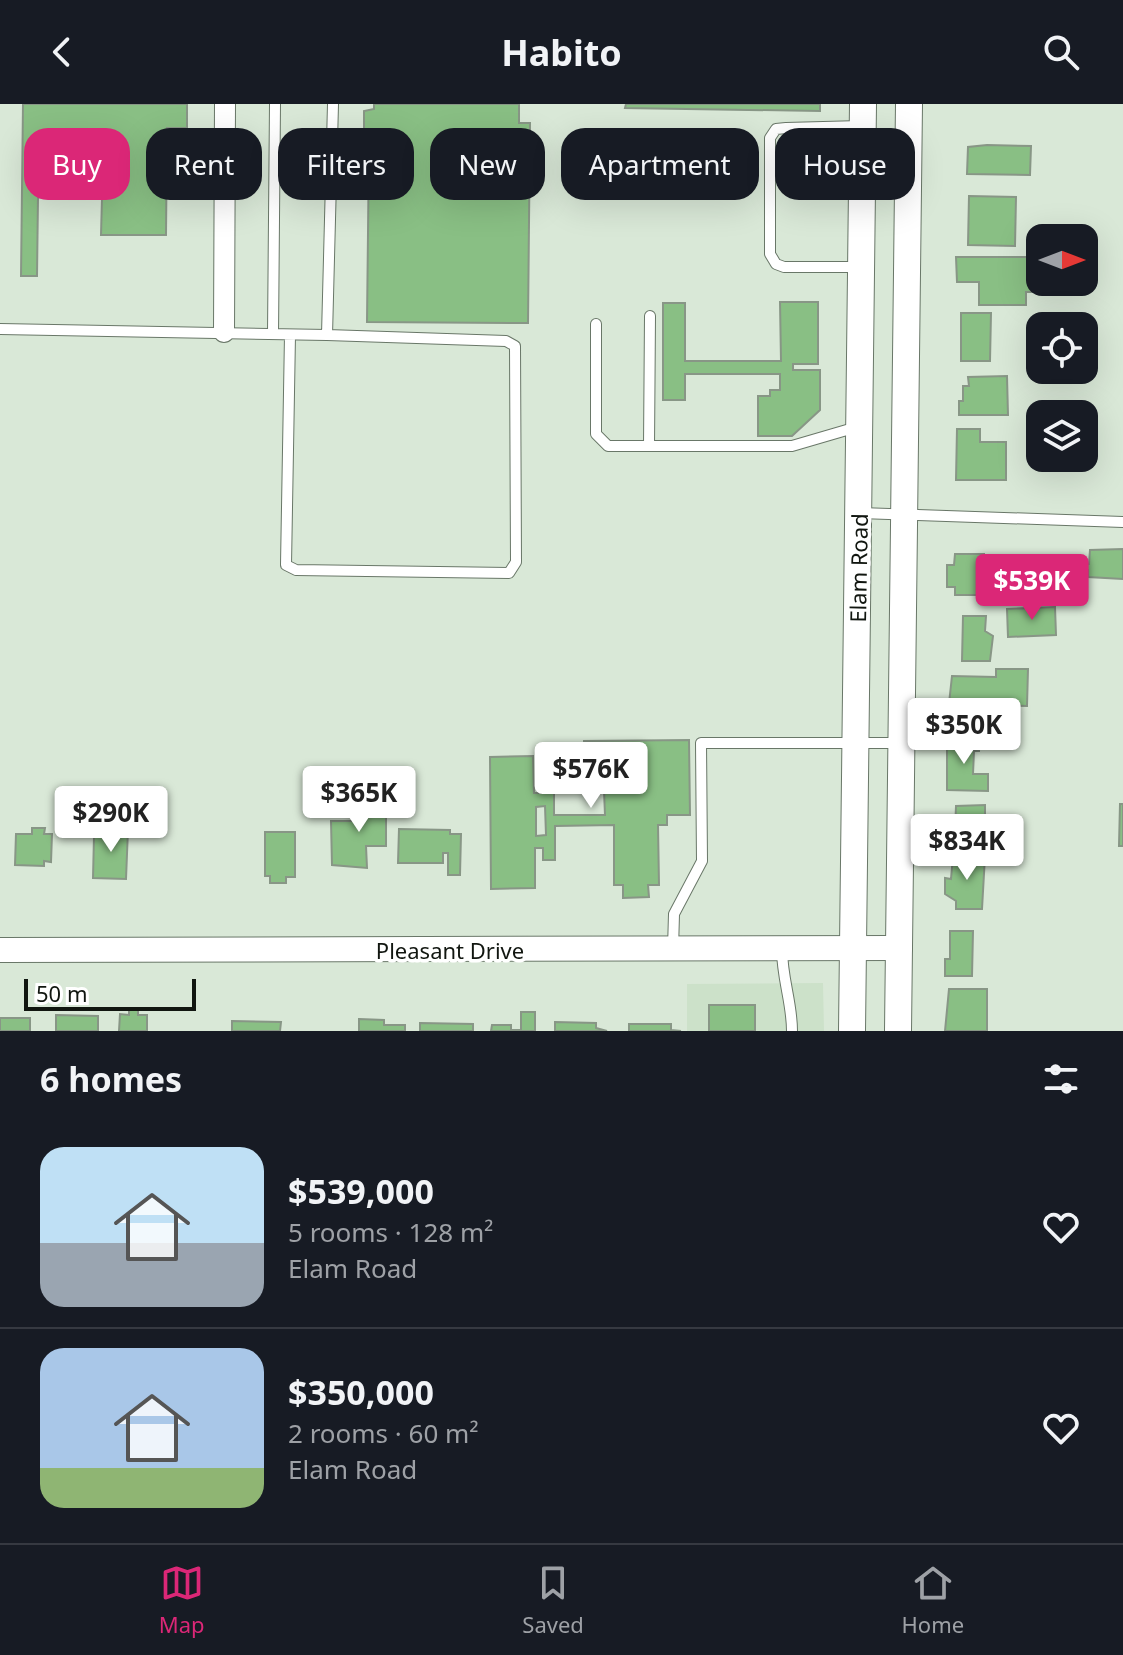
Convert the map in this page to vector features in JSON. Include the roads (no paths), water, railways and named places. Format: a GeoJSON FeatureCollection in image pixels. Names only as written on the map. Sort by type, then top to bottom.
{"type":"FeatureCollection","features":[{"type":"Feature","properties":{"kind":"main road","name":"Elam Road"},"geometry":{"type":"LineString","coordinates":[[898,1031],[909,104]]}},
{"type":"Feature","properties":{"kind":"main road","name":"Elam Road"},"geometry":{"type":"LineString","coordinates":[[852,1031],[863,115]]}},
{"type":"Feature","properties":{"kind":"street"},"geometry":{"type":"LineString","coordinates":[[224,332],[225,104]]}},
{"type":"Feature","properties":{"kind":"street","name":"Pleasant Drive"},"geometry":{"type":"LineString","coordinates":[[0,950],[900,948]]}},
{"type":"Feature","properties":{"kind":"lane"},"geometry":{"type":"LineString","coordinates":[[273,334],[275,104]]}},
{"type":"Feature","properties":{"kind":"lane"},"geometry":{"type":"LineString","coordinates":[[327,335],[333,104]]}},
{"type":"Feature","properties":{"kind":"lane"},"geometry":{"type":"LineString","coordinates":[[861,267],[784,267],[776,264],[770,254],[770,138],[776,129],[863,115]]}},
{"type":"Feature","properties":{"kind":"lane"},"geometry":{"type":"LineString","coordinates":[[649,446],[650,316]]}},
{"type":"Feature","properties":{"kind":"lane"},"geometry":{"type":"LineString","coordinates":[[596,324],[596,434],[608,446],[792,446],[859,426]]}},
{"type":"Feature","properties":{"kind":"lane"},"geometry":{"type":"LineString","coordinates":[[0,329],[224,332],[506,341],[515,346],[516,562],[509,573],[296,570],[286,565],[290,335]]}},
{"type":"Feature","properties":{"kind":"lane"},"geometry":{"type":"LineString","coordinates":[[858,513],[905,512],[1123,522]]}},
{"type":"Feature","properties":{"kind":"lane"},"geometry":{"type":"LineString","coordinates":[[673,950],[674,914],[702,861],[701,743],[902,743]]}},
{"type":"Feature","properties":{"kind":"lane"},"geometry":{"type":"LineString","coordinates":[[782,949],[782,980],[792,1001],[792,1031]]}}]}
